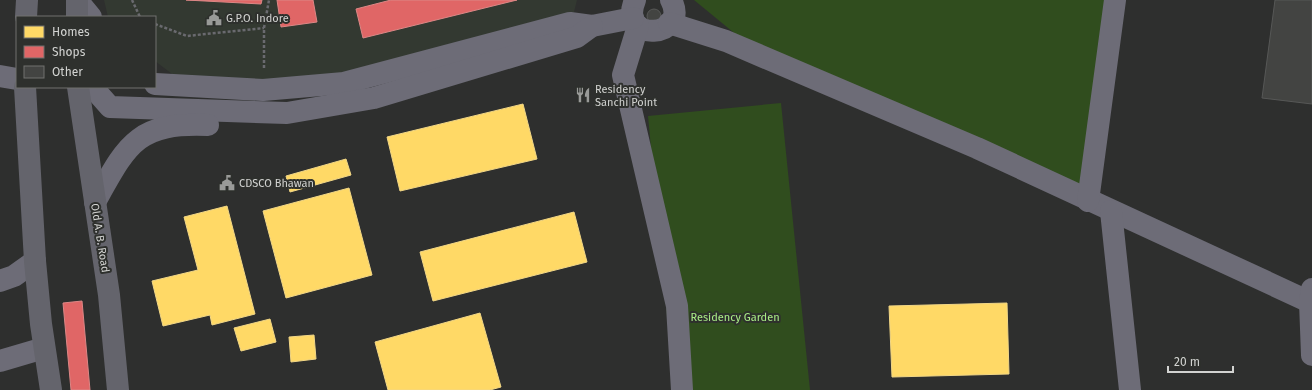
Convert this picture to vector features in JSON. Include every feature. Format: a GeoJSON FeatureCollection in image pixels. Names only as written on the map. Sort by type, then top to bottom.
{"type":"FeatureCollection","features":[{"type":"Feature","properties":{"kind":"main road"},"geometry":{"type":"LineString","coordinates":[[26,16],[27,0]]}},
{"type":"Feature","properties":{"kind":"main road"},"geometry":{"type":"LineString","coordinates":[[77,0],[77,16]]}},
{"type":"Feature","properties":{"kind":"main road"},"geometry":{"type":"LineString","coordinates":[[25,88],[35,261],[44,348],[51,390]]}},
{"type":"Feature","properties":{"kind":"main road","name":"Old A. B. Road"},"geometry":{"type":"LineString","coordinates":[[85,88],[94,202],[109,295],[118,390]]}},
{"type":"Feature","properties":{"kind":"street"},"geometry":{"type":"LineString","coordinates":[[77,0],[90,16]]}},
{"type":"Feature","properties":{"kind":"street"},"geometry":{"type":"LineString","coordinates":[[1088,201],[1115,0]]}},
{"type":"Feature","properties":{"kind":"street"},"geometry":{"type":"LineString","coordinates":[[636,14],[644,30],[657,31],[664,29],[676,8],[733,44],[977,148],[1088,201],[1311,298],[1312,356]]}},
{"type":"Feature","properties":{"kind":"street"},"geometry":{"type":"LineString","coordinates":[[156,84],[201,88],[263,90],[344,83],[570,23],[592,26],[636,14]]}},
{"type":"Feature","properties":{"kind":"street"},"geometry":{"type":"LineString","coordinates":[[636,14],[623,76],[677,306],[682,390]]}},
{"type":"Feature","properties":{"kind":"street"},"geometry":{"type":"LineString","coordinates":[[85,88],[110,107],[288,113],[374,98],[577,38],[592,26]]}},
{"type":"Feature","properties":{"kind":"street"},"geometry":{"type":"LineString","coordinates":[[156,68],[201,88]]}},
{"type":"Feature","properties":{"kind":"street"},"geometry":{"type":"LineString","coordinates":[[0,76],[16,80]]}},
{"type":"Feature","properties":{"kind":"street"},"geometry":{"type":"LineString","coordinates":[[94,202],[120,156],[148,132],[182,124],[216,126],[244,112]]}},
{"type":"Feature","properties":{"kind":"street"},"geometry":{"type":"LineString","coordinates":[[1111,211],[1130,390]]}},
{"type":"Feature","properties":{"kind":"street"},"geometry":{"type":"LineString","coordinates":[[0,281],[14,276],[35,261]]}},
{"type":"Feature","properties":{"kind":"street"},"geometry":{"type":"LineString","coordinates":[[0,361],[44,348]]}},
{"type":"Feature","properties":{"kind":"path"},"geometry":{"type":"LineString","coordinates":[[132,0],[140,16]]}},
{"type":"Feature","properties":{"kind":"path"},"geometry":{"type":"LineString","coordinates":[[263,90],[264,28],[269,0]]}},
{"type":"Feature","properties":{"kind":"path"},"geometry":{"type":"LineString","coordinates":[[156,24],[187,36],[264,28]]}},
{"type":"Feature","properties":{"kind":"shaded area"},"geometry":{"type":"Polygon","coordinates":[[[104,0],[577,0],[574,12],[424,58],[261,92],[176,77],[156,62],[156,16],[108,16],[104,0]]]}},
{"type":"Feature","properties":{"kind":"green space"},"geometry":{"type":"Polygon","coordinates":[[[694,0],[1115,0],[1088,201],[750,46],[694,0]]]}},
{"type":"Feature","properties":{"kind":"green space","name":"Residency Garden"},"geometry":{"type":"Polygon","coordinates":[[[781,103],[810,390],[674,390],[648,116],[781,103]]]}},
{"type":"Feature","properties":{"kind":"building: Homes"},"geometry":{"type":"Polygon","coordinates":[[[523,104],[537,159],[400,191],[387,137],[523,104]]]}},
{"type":"Feature","properties":{"kind":"building: Homes"},"geometry":{"type":"Polygon","coordinates":[[[346,159],[351,175],[290,192],[286,176],[346,159]]]}},
{"type":"Feature","properties":{"kind":"building: Homes"},"geometry":{"type":"Polygon","coordinates":[[[349,188],[372,275],[286,298],[263,211],[349,188]]]}},
{"type":"Feature","properties":{"kind":"building: Homes"},"geometry":{"type":"Polygon","coordinates":[[[227,206],[255,314],[212,325],[210,315],[163,326],[152,281],[198,270],[184,217],[227,206]]]}},
{"type":"Feature","properties":{"kind":"building: Homes"},"geometry":{"type":"Polygon","coordinates":[[[574,212],[587,262],[433,301],[420,252],[574,212]]]}},
{"type":"Feature","properties":{"kind":"building: Homes"},"geometry":{"type":"Polygon","coordinates":[[[1007,303],[1009,374],[892,377],[889,306],[1007,303]]]}},
{"type":"Feature","properties":{"kind":"building: Homes"},"geometry":{"type":"Polygon","coordinates":[[[480,313],[501,387],[490,390],[388,390],[375,342],[480,313]]]}},
{"type":"Feature","properties":{"kind":"building: Homes"},"geometry":{"type":"Polygon","coordinates":[[[270,319],[276,342],[241,351],[234,328],[270,319]]]}},
{"type":"Feature","properties":{"kind":"building: Homes"},"geometry":{"type":"Polygon","coordinates":[[[314,335],[316,359],[291,362],[289,337],[314,335]]]}},
{"type":"Feature","properties":{"kind":"building: Shops"},"geometry":{"type":"Polygon","coordinates":[[[186,0],[262,0],[261,4],[186,0]]]}},
{"type":"Feature","properties":{"kind":"building: Shops"},"geometry":{"type":"Polygon","coordinates":[[[277,0],[313,0],[317,22],[281,27],[277,0]]]}},
{"type":"Feature","properties":{"kind":"building: Shops"},"geometry":{"type":"Polygon","coordinates":[[[391,0],[517,0],[363,38],[356,9],[391,0]]]}},
{"type":"Feature","properties":{"kind":"building: Shops"},"geometry":{"type":"Polygon","coordinates":[[[82,301],[90,390],[71,390],[63,303],[82,301]]]}},
{"type":"Feature","properties":{"kind":"building: Other"},"geometry":{"type":"Polygon","coordinates":[[[1275,0],[1312,0],[1312,104],[1262,98],[1275,0]]]}},
{"type":"Feature","properties":{"kind":"building: Other"},"geometry":{"type":"Polygon","coordinates":[[[654,9],[659,11],[661,16],[659,21],[654,23],[649,21],[647,16],[649,11],[654,9]]]}},
{"type":"Feature","properties":{"kind":"place","name":"G.P.O. Indore"},"geometry":{"type":"Point","coordinates":[214,18]}},
{"type":"Feature","properties":{"kind":"place","name":"Residency Sanchi Point"},"geometry":{"type":"Point","coordinates":[583,95]}},
{"type":"Feature","properties":{"kind":"place","name":"CDSCO Bhawan"},"geometry":{"type":"Point","coordinates":[227,183]}}]}
